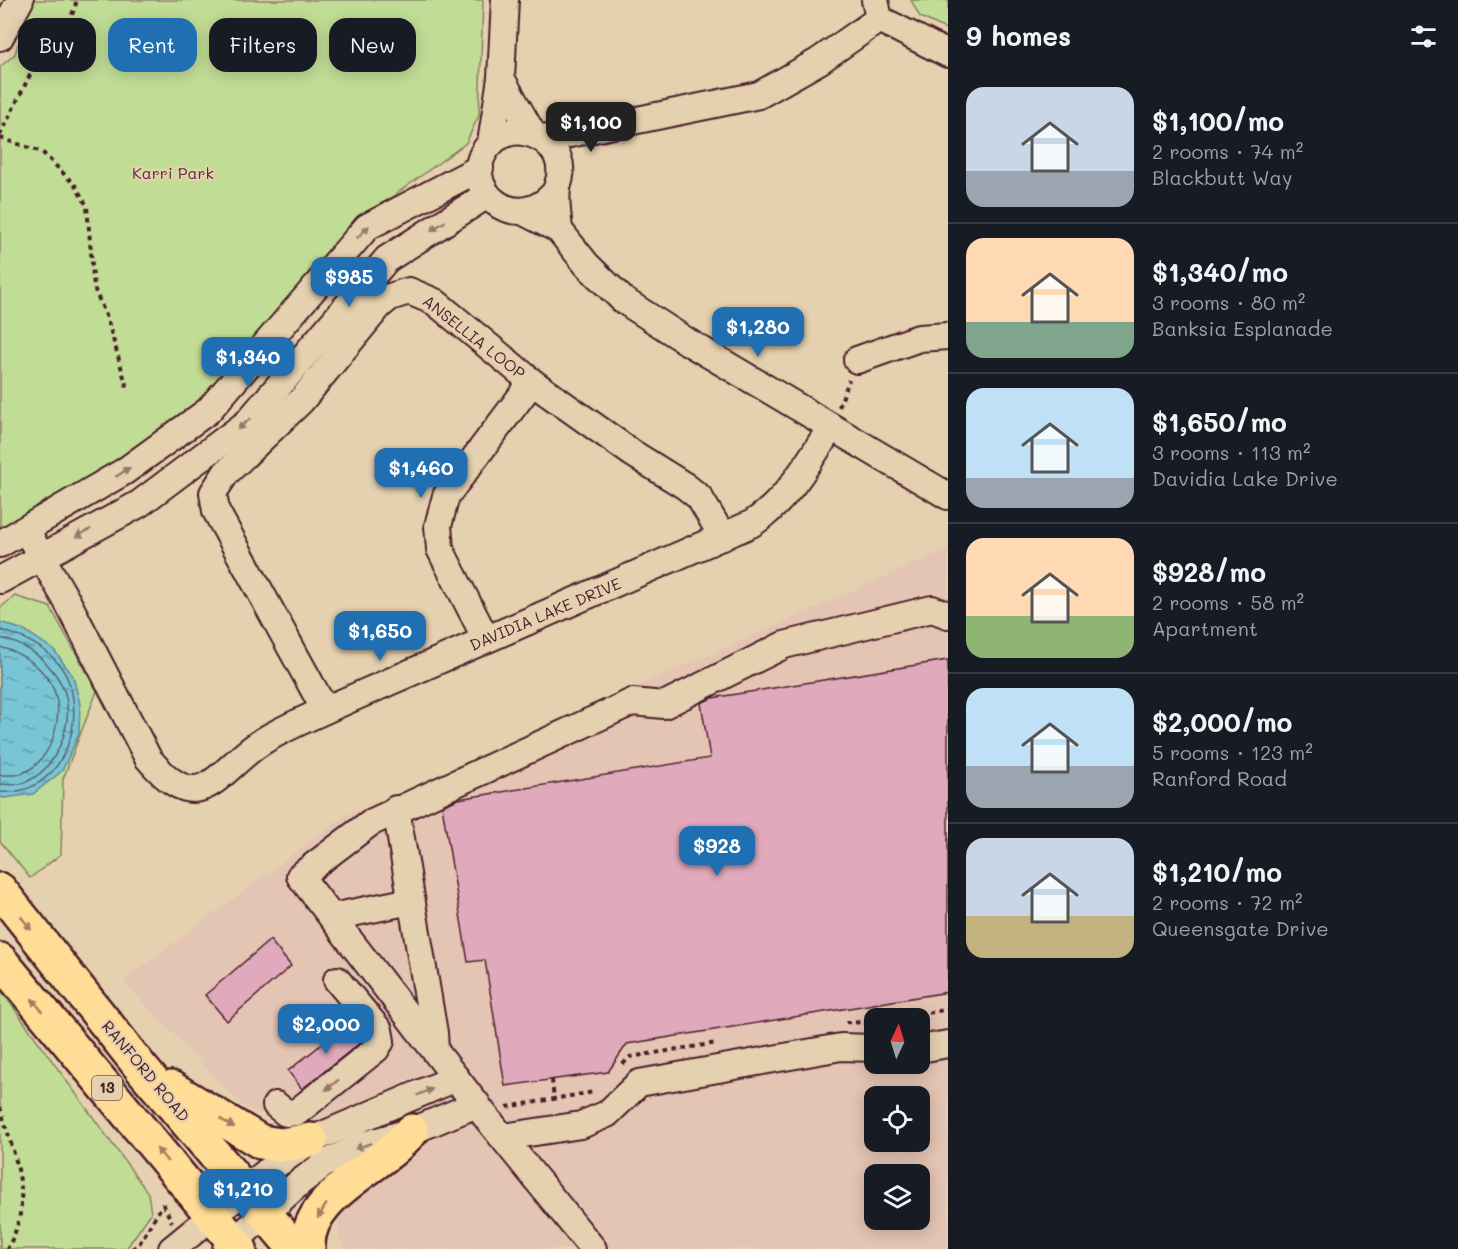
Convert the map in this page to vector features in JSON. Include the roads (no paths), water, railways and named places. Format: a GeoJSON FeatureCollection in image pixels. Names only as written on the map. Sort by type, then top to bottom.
{"type":"FeatureCollection","features":[{"type":"Feature","properties":{"kind":"main road","name":"RANFORD ROAD"},"geometry":{"type":"LineString","coordinates":[[0,890],[142,1069],[295,1249]]}},
{"type":"Feature","properties":{"kind":"main road","name":"13"},"geometry":{"type":"LineString","coordinates":[[0,960],[213,1216],[234,1247]]}},
{"type":"Feature","properties":{"kind":"main road"},"geometry":{"type":"LineString","coordinates":[[142,1069],[261,1142],[281,1145],[311,1140]]}},
{"type":"Feature","properties":{"kind":"main road"},"geometry":{"type":"LineString","coordinates":[[308,1249],[307,1238],[331,1197],[352,1178],[388,1154],[412,1131]]}},
{"type":"Feature","properties":{"kind":"street"},"geometry":{"type":"LineString","coordinates":[[0,37],[20,0]]}},
{"type":"Feature","properties":{"kind":"street"},"geometry":{"type":"LineString","coordinates":[[491,143],[501,78],[505,0]]}},
{"type":"Feature","properties":{"kind":"street"},"geometry":{"type":"LineString","coordinates":[[948,54],[877,10],[819,61],[759,94],[628,123],[538,136],[518,131],[505,134],[491,143],[483,154],[480,168],[481,182],[487,195],[497,205],[510,211],[524,212],[559,230],[587,266],[623,300],[688,342],[948,496]]}},
{"type":"Feature","properties":{"kind":"street"},"geometry":{"type":"LineString","coordinates":[[501,78],[538,136],[554,150],[560,162],[560,177],[556,190],[548,201],[524,212]]}},
{"type":"Feature","properties":{"kind":"street"},"geometry":{"type":"LineString","coordinates":[[560,162],[628,123]]}},
{"type":"Feature","properties":{"kind":"street"},"geometry":{"type":"LineString","coordinates":[[0,544],[125,471],[207,411],[367,227],[480,168]]}},
{"type":"Feature","properties":{"kind":"street"},"geometry":{"type":"LineString","coordinates":[[556,190],[559,230]]}},
{"type":"Feature","properties":{"kind":"street"},"geometry":{"type":"LineString","coordinates":[[0,580],[139,504],[247,423],[387,259],[487,195]]}},
{"type":"Feature","properties":{"kind":"street","name":"ANSELLIA LOOP"},"geometry":{"type":"LineString","coordinates":[[325,710],[216,511],[213,493],[218,484],[301,401],[379,306],[400,292],[420,294],[435,302],[532,382],[632,453],[685,486],[699,497],[723,537]]}},
{"type":"Feature","properties":{"kind":"street"},"geometry":{"type":"LineString","coordinates":[[857,360],[919,338],[948,336]]}},
{"type":"Feature","properties":{"kind":"street"},"geometry":{"type":"LineString","coordinates":[[486,639],[440,549],[440,511],[446,496],[532,382]]}},
{"type":"Feature","properties":{"kind":"street","name":"DAVIDIA LAKE DRIVE"},"geometry":{"type":"LineString","coordinates":[[26,530],[148,758],[163,776],[177,786],[189,789],[217,781],[263,741],[325,710],[723,537],[768,514],[811,459],[831,427]]}},
{"type":"Feature","properties":{"kind":"street"},"geometry":{"type":"LineString","coordinates":[[593,1249],[456,1078],[300,876],[370,823],[396,809],[632,702],[664,705],[784,645],[933,609],[948,615]]}},
{"type":"Feature","properties":{"kind":"street"},"geometry":{"type":"LineString","coordinates":[[396,809],[435,1050]]}},
{"type":"Feature","properties":{"kind":"street"},"geometry":{"type":"LineString","coordinates":[[332,916],[411,901]]}},
{"type":"Feature","properties":{"kind":"street"},"geometry":{"type":"LineString","coordinates":[[276,1105],[286,1113],[297,1112],[376,1049],[381,1041],[380,1030],[337,980]]}},
{"type":"Feature","properties":{"kind":"street"},"geometry":{"type":"LineString","coordinates":[[930,1047],[948,1044]]}},
{"type":"Feature","properties":{"kind":"street"},"geometry":{"type":"LineString","coordinates":[[503,1137],[580,1125],[607,1113],[639,1083],[842,1047],[864,1048]]}},
{"type":"Feature","properties":{"kind":"street"},"geometry":{"type":"LineString","coordinates":[[234,1247],[256,1202],[311,1140],[456,1078]]}},
{"type":"Feature","properties":{"kind":"street"},"geometry":{"type":"LineString","coordinates":[[172,1249],[213,1216],[256,1202],[361,1146],[412,1131],[477,1104]]}},
{"type":"Feature","properties":{"kind":"water"},"geometry":{"type":"Polygon","coordinates":[[[0,622],[26,631],[54,650],[73,676],[80,704],[79,734],[62,771],[33,794],[4,798],[0,797],[0,622]]]}},
{"type":"Feature","properties":{"kind":"park label","name":"Karri Park"},"geometry":{"type":"Point","coordinates":[173,173]}}]}
